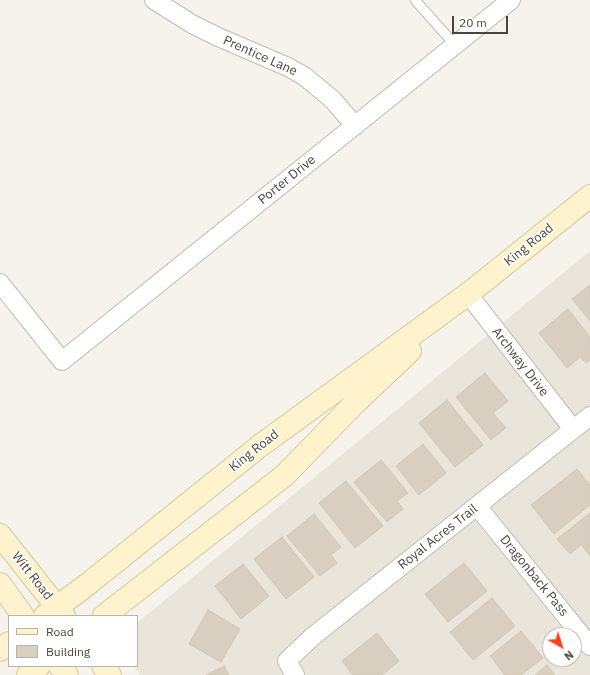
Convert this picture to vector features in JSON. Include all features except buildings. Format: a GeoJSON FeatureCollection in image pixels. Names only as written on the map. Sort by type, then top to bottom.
{"type":"FeatureCollection","features":[{"type":"Feature","properties":{"kind":"street","name":"Prentice Lane"},"geometry":{"type":"LineString","coordinates":[[154,0],[192,24],[288,67],[304,76],[332,100],[355,126]]}},
{"type":"Feature","properties":{"kind":"street","name":"Porter Drive"},"geometry":{"type":"LineString","coordinates":[[0,283],[62,361],[511,0]]}},
{"type":"Feature","properties":{"kind":"street","name":"King Road"},"geometry":{"type":"LineString","coordinates":[[55,613],[261,444],[468,294],[590,196]]}},
{"type":"Feature","properties":{"kind":"street","name":"King Road"},"geometry":{"type":"LineString","coordinates":[[105,615],[285,475],[354,404],[468,294]]}},
{"type":"Feature","properties":{"kind":"street","name":"Archway Drive"},"geometry":{"type":"LineString","coordinates":[[468,294],[572,429]]}},
{"type":"Feature","properties":{"kind":"street","name":"Royal Acres Trail"},"geometry":{"type":"LineString","coordinates":[[291,668],[312,637],[590,416]]}},
{"type":"Feature","properties":{"kind":"street","name":"Dragonback Pass"},"geometry":{"type":"LineString","coordinates":[[477,506],[590,646]]}},
{"type":"Feature","properties":{"kind":"street","name":"Witt Road"},"geometry":{"type":"LineString","coordinates":[[0,535],[55,613]]}},
{"type":"Feature","properties":{"kind":"street"},"geometry":{"type":"LineString","coordinates":[[0,584],[22,615]]}},
{"type":"Feature","properties":{"kind":"street"},"geometry":{"type":"LineString","coordinates":[[0,650],[8,644]]}},
{"type":"Feature","properties":{"kind":"street"},"geometry":{"type":"LineString","coordinates":[[28,675],[38,667]]}},
{"type":"Feature","properties":{"kind":"street"},"geometry":{"type":"LineString","coordinates":[[61,667],[67,675]]}},
{"type":"Feature","properties":{"kind":"street"},"geometry":{"type":"LineString","coordinates":[[104,667],[110,675]]}},
{"type":"Feature","properties":{"kind":"lane"},"geometry":{"type":"LineString","coordinates":[[415,0],[455,45]]}},
{"type":"Feature","properties":{"kind":"shaded area"},"geometry":{"type":"Polygon","coordinates":[[[590,251],[590,675],[140,675],[135,667],[138,667],[138,622],[590,251]]]}}]}
